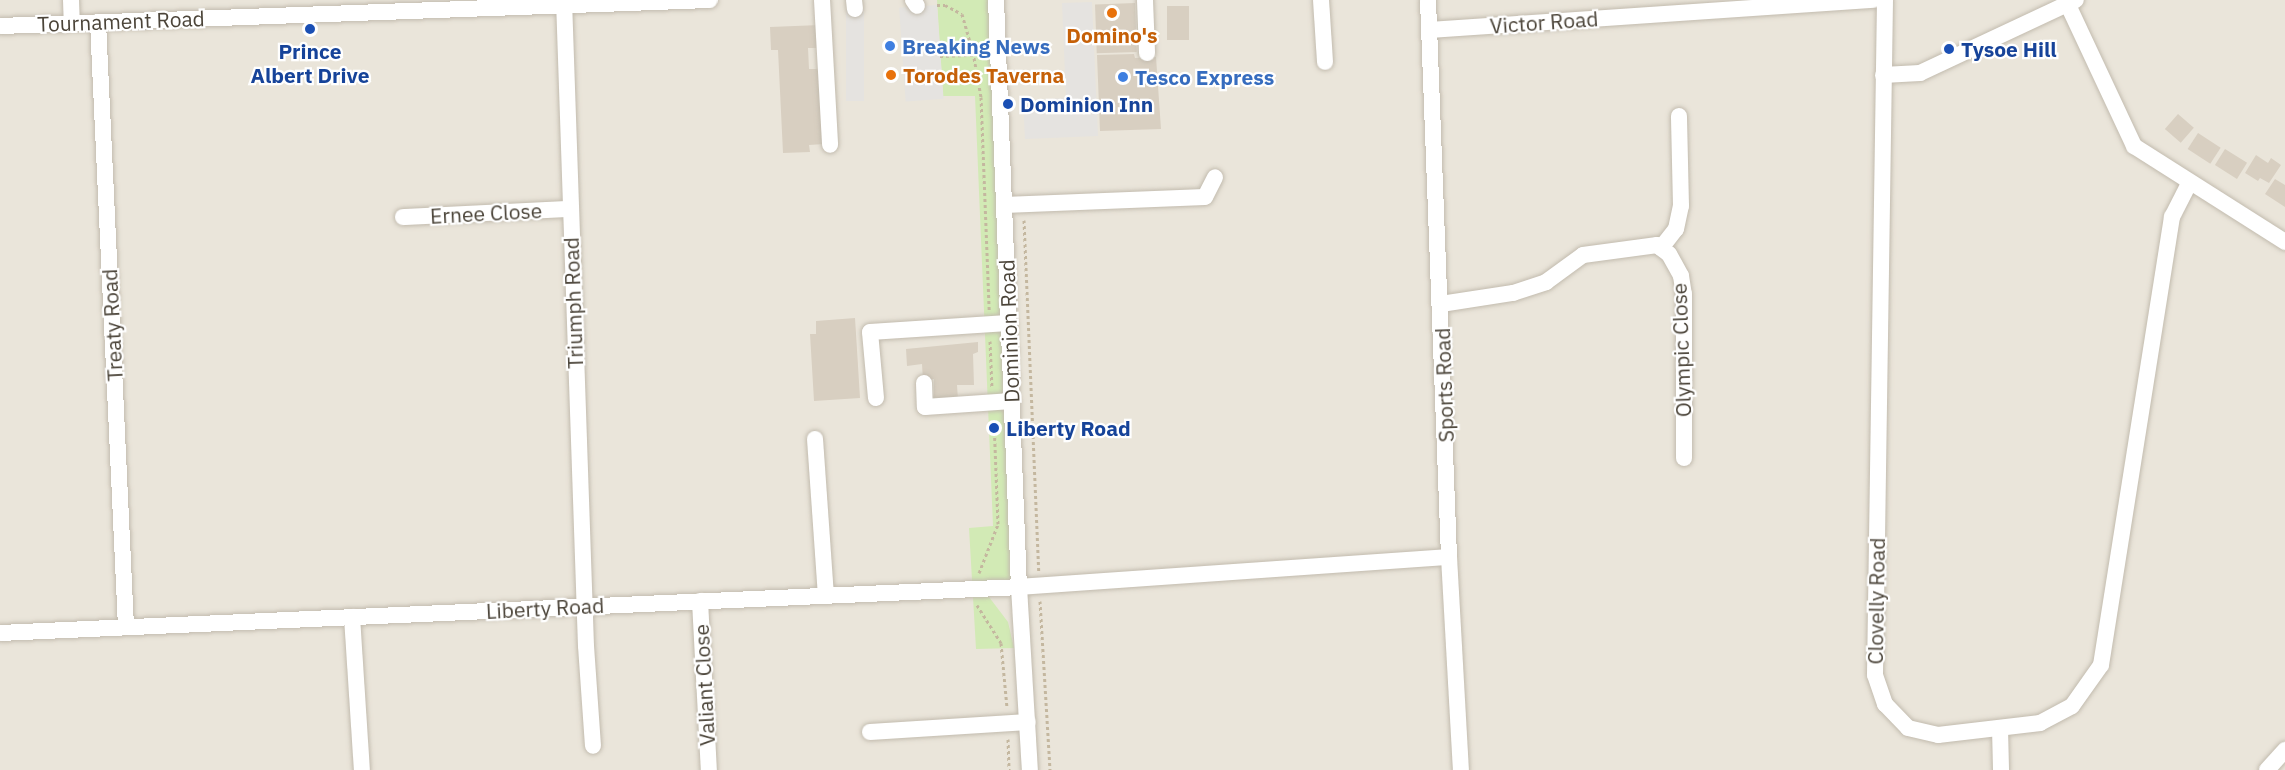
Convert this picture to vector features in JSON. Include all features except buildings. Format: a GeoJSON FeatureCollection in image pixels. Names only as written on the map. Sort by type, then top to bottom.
{"type":"FeatureCollection","features":[{"type":"Feature","properties":{"kind":"street"},"geometry":{"type":"LineString","coordinates":[[71,0],[72,23]]}},
{"type":"Feature","properties":{"kind":"street","name":"Tournament Road"},"geometry":{"type":"LineString","coordinates":[[0,26],[564,3],[710,0]]}},
{"type":"Feature","properties":{"kind":"street"},"geometry":{"type":"LineString","coordinates":[[822,0],[830,145]]}},
{"type":"Feature","properties":{"kind":"street","name":"Dominion Road"},"geometry":{"type":"LineString","coordinates":[[996,0],[1019,587],[1030,770]]}},
{"type":"Feature","properties":{"kind":"street"},"geometry":{"type":"LineString","coordinates":[[1145,0],[1147,53]]}},
{"type":"Feature","properties":{"kind":"street"},"geometry":{"type":"LineString","coordinates":[[1321,0],[1325,62]]}},
{"type":"Feature","properties":{"kind":"street","name":"Sports Road"},"geometry":{"type":"LineString","coordinates":[[1428,0],[1449,557],[1461,770]]}},
{"type":"Feature","properties":{"kind":"street","name":"Victor Road"},"geometry":{"type":"LineString","coordinates":[[1430,30],[1873,0]]}},
{"type":"Feature","properties":{"kind":"street","name":"Clovelly Road"},"geometry":{"type":"LineString","coordinates":[[1885,0],[1875,675],[1885,704],[1908,728],[1938,735],[2040,723],[2072,706],[2101,665],[2172,218],[2190,182]]}},
{"type":"Feature","properties":{"kind":"street","name":"Triumph Road"},"geometry":{"type":"LineString","coordinates":[[564,3],[569,209],[593,746]]}},
{"type":"Feature","properties":{"kind":"street"},"geometry":{"type":"LineString","coordinates":[[1883,75],[1920,73],[2072,3],[2134,146],[2285,242]]}},
{"type":"Feature","properties":{"kind":"street","name":"Treaty Road"},"geometry":{"type":"LineString","coordinates":[[98,22],[126,627]]}},
{"type":"Feature","properties":{"kind":"street"},"geometry":{"type":"LineString","coordinates":[[1441,304],[1513,293],[1546,282],[1583,255],[1634,247],[1657,245],[1661,248],[1676,229],[1681,206],[1679,116]]}},
{"type":"Feature","properties":{"kind":"street"},"geometry":{"type":"LineString","coordinates":[[1004,205],[1205,197],[1215,177]]}},
{"type":"Feature","properties":{"kind":"street","name":"Ernee Close"},"geometry":{"type":"LineString","coordinates":[[403,217],[569,209]]}},
{"type":"Feature","properties":{"kind":"street","name":"Olympic Close"},"geometry":{"type":"LineString","coordinates":[[1661,248],[1669,254],[1681,276],[1684,294],[1684,458]]}},
{"type":"Feature","properties":{"kind":"street"},"geometry":{"type":"LineString","coordinates":[[876,398],[870,332],[1008,323]]}},
{"type":"Feature","properties":{"kind":"street"},"geometry":{"type":"LineString","coordinates":[[924,383],[925,406],[1012,400]]}},
{"type":"Feature","properties":{"kind":"street"},"geometry":{"type":"LineString","coordinates":[[815,439],[826,595]]}},
{"type":"Feature","properties":{"kind":"street","name":"Liberty Road"},"geometry":{"type":"LineString","coordinates":[[0,633],[1019,587],[1449,557]]}},
{"type":"Feature","properties":{"kind":"street","name":"Valiant Close"},"geometry":{"type":"LineString","coordinates":[[700,601],[709,770]]}},
{"type":"Feature","properties":{"kind":"street"},"geometry":{"type":"LineString","coordinates":[[351,616],[362,770]]}},
{"type":"Feature","properties":{"kind":"street"},"geometry":{"type":"LineString","coordinates":[[870,732],[1028,722]]}},
{"type":"Feature","properties":{"kind":"street"},"geometry":{"type":"LineString","coordinates":[[2000,728],[2001,770]]}},
{"type":"Feature","properties":{"kind":"street"},"geometry":{"type":"LineString","coordinates":[[2267,770],[2285,750]]}},
{"type":"Feature","properties":{"kind":"path"},"geometry":{"type":"LineString","coordinates":[[937,5],[945,5],[963,14],[974,55],[981,97],[998,524],[973,588],[977,605],[1001,643],[1009,770]]}},
{"type":"Feature","properties":{"kind":"path"},"geometry":{"type":"LineString","coordinates":[[940,56],[974,55]]}},
{"type":"Feature","properties":{"kind":"path"},"geometry":{"type":"LineString","coordinates":[[1023,203],[1039,585],[1050,770]]}},
{"type":"Feature","properties":{"kind":"shaded area"},"geometry":{"type":"Polygon","coordinates":[[[0,0],[2285,0],[2285,770],[0,770],[0,0]]]}},
{"type":"Feature","properties":{"kind":"shaded area"},"geometry":{"type":"Polygon","coordinates":[[[1092,2],[1098,136],[1025,139],[1023,100],[1066,98],[1062,3],[1092,2]]]}},
{"type":"Feature","properties":{"kind":"shaded area"},"geometry":{"type":"Polygon","coordinates":[[[937,5],[944,99],[906,101],[899,8],[937,5]]]}},
{"type":"Feature","properties":{"kind":"shaded area"},"geometry":{"type":"Polygon","coordinates":[[[846,9],[864,9],[864,101],[846,101],[846,9]]]}},
{"type":"Feature","properties":{"kind":"green space"},"geometry":{"type":"Polygon","coordinates":[[[937,0],[996,0],[1019,587],[986,593],[1008,622],[1014,648],[976,649],[969,528],[993,526],[975,96],[943,96],[937,0]]]}},
{"type":"Feature","properties":{"kind":"place","name":"Domino's"},"geometry":{"type":"Point","coordinates":[1112,13]}},
{"type":"Feature","properties":{"kind":"place","name":"Prince Albert Drive"},"geometry":{"type":"Point","coordinates":[310,29]}},
{"type":"Feature","properties":{"kind":"place","name":"Breaking News"},"geometry":{"type":"Point","coordinates":[890,46]}},
{"type":"Feature","properties":{"kind":"place","name":"Tysoe Hill"},"geometry":{"type":"Point","coordinates":[1949,49]}},
{"type":"Feature","properties":{"kind":"place","name":"Torodes Taverna"},"geometry":{"type":"Point","coordinates":[891,75]}},
{"type":"Feature","properties":{"kind":"place","name":"Tesco Express"},"geometry":{"type":"Point","coordinates":[1123,77]}},
{"type":"Feature","properties":{"kind":"place","name":"Dominion Inn"},"geometry":{"type":"Point","coordinates":[1008,104]}},
{"type":"Feature","properties":{"kind":"place","name":"Liberty Road"},"geometry":{"type":"Point","coordinates":[994,428]}}]}
